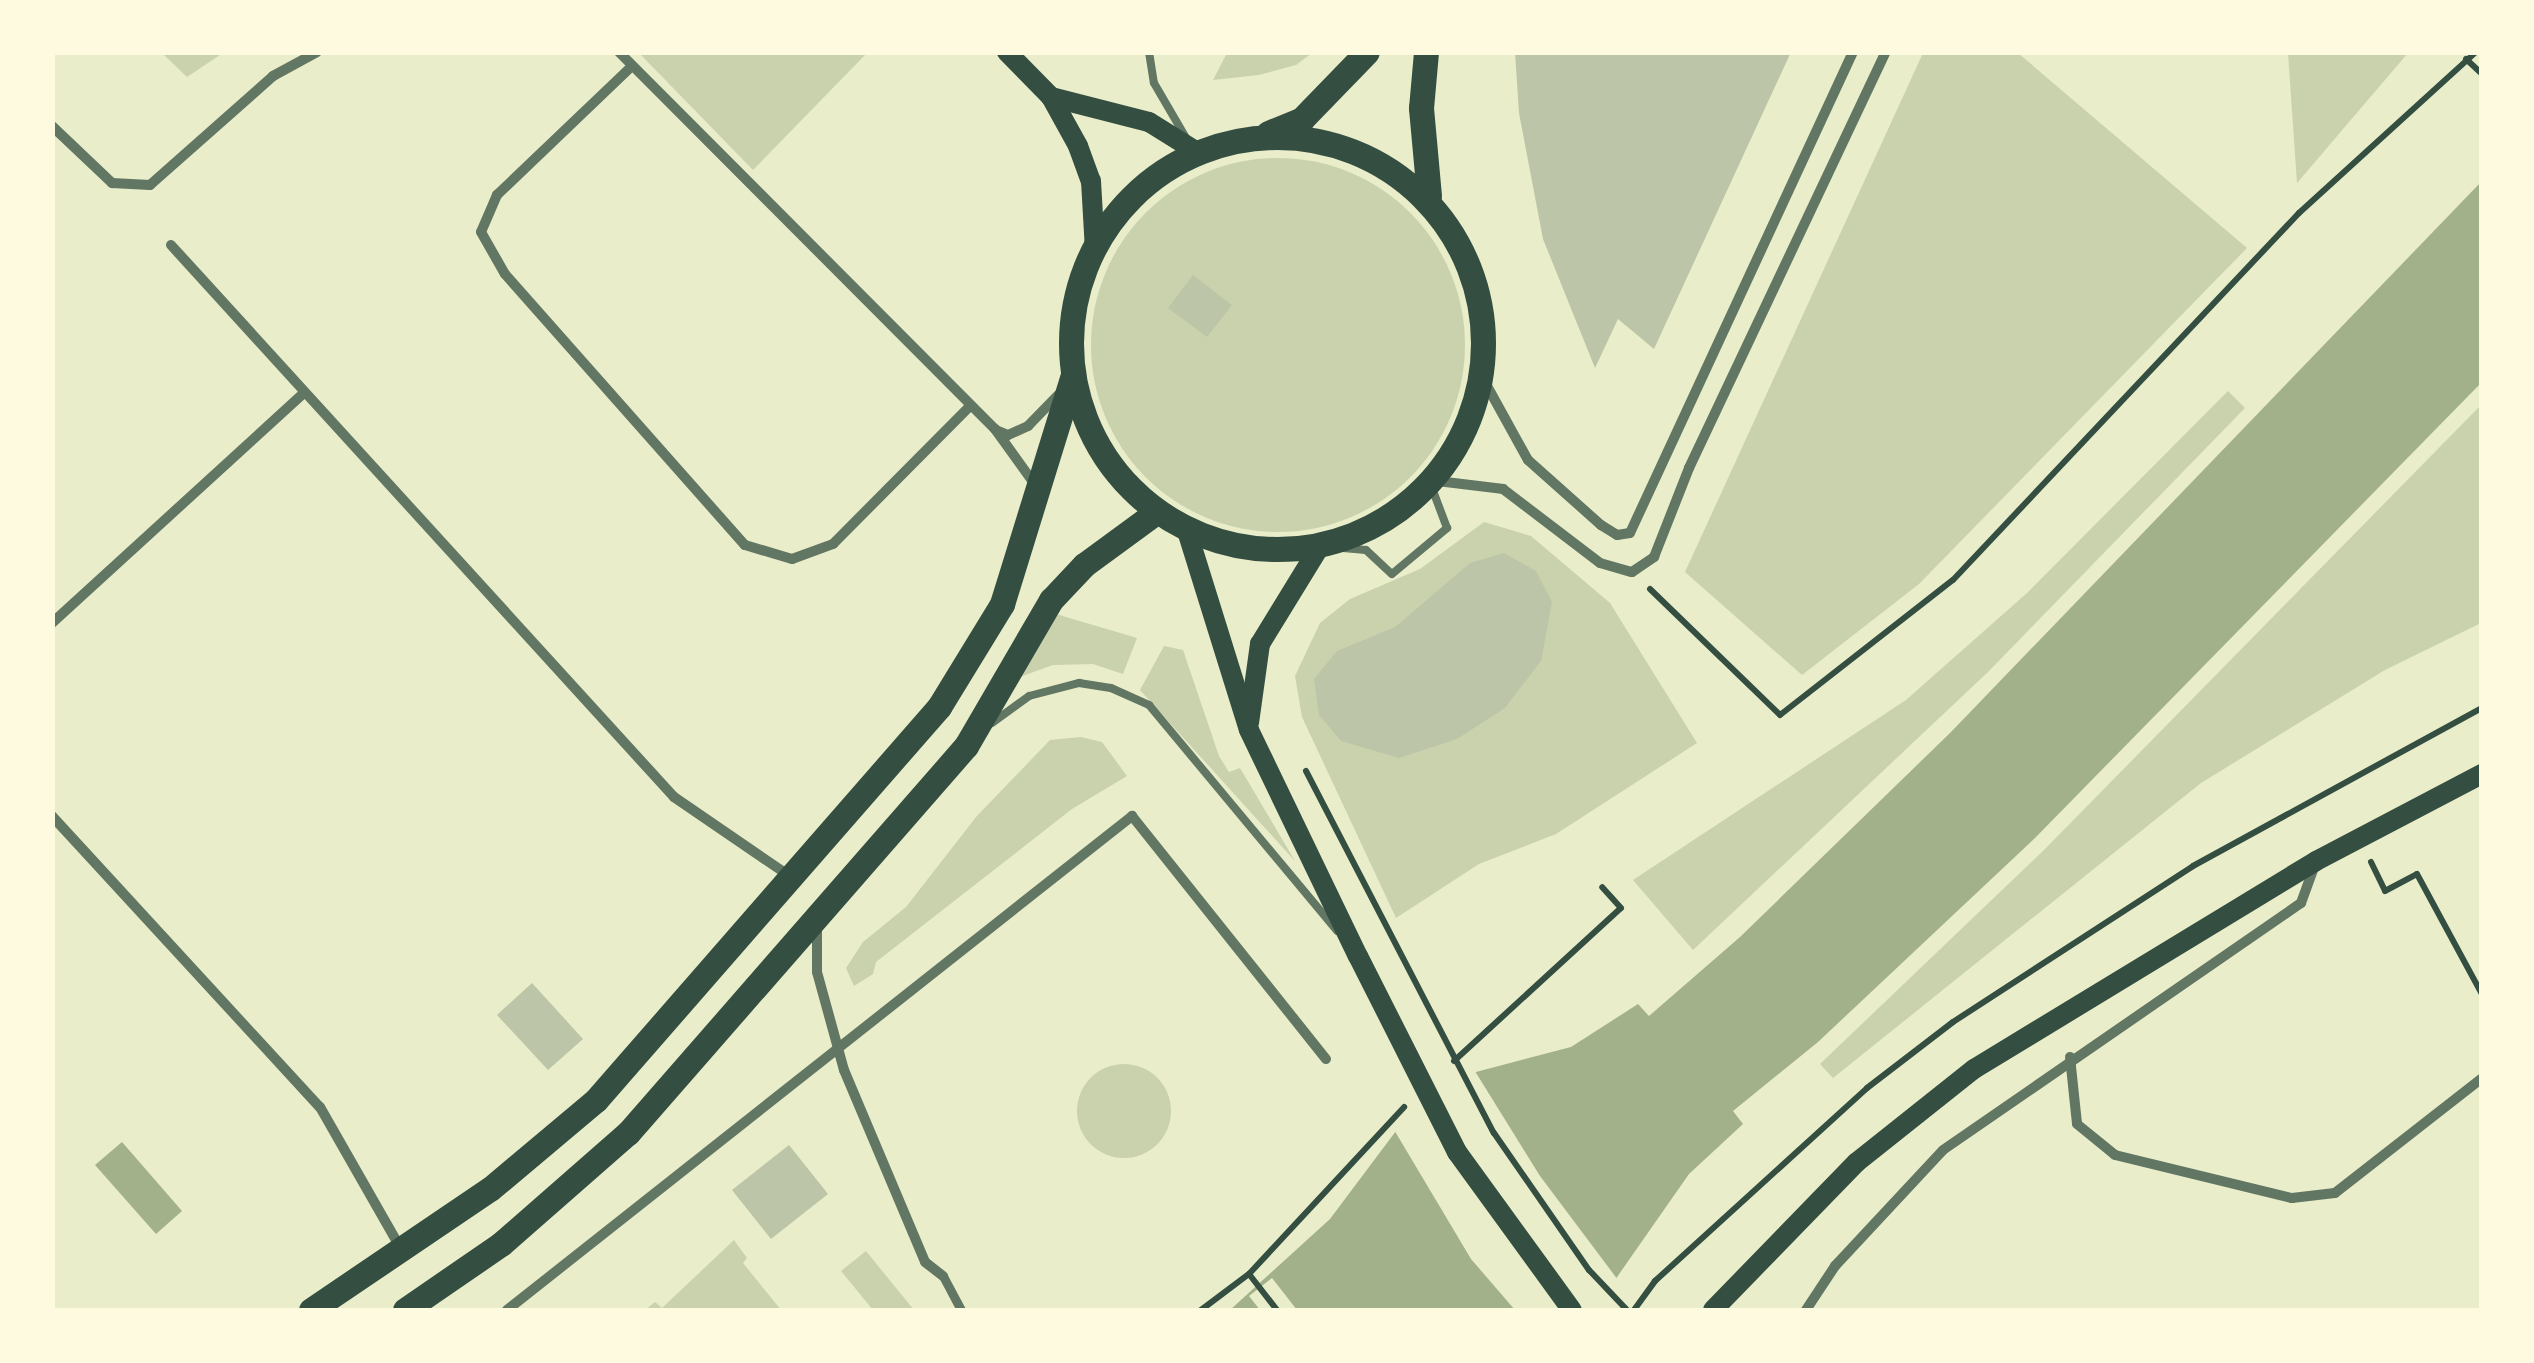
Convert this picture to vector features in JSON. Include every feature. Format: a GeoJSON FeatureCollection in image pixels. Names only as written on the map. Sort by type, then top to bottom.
{"type":"FeatureCollection","features":[{"type":"Feature","properties":{"kind":"main road"},"geometry":{"type":"LineString","coordinates":[[1007,52],[1050,97],[1092,180],[1096,250]]}},
{"type":"Feature","properties":{"kind":"main road"},"geometry":{"type":"LineString","coordinates":[[311,1310],[548,1146],[793,879],[939,706],[1002,604],[1072,378],[1072,331],[1096,250],[1128,200],[1194,150],[1258,137],[1302,119],[1366,52]]}},
{"type":"Feature","properties":{"kind":"main road"},"geometry":{"type":"LineString","coordinates":[[1072,378],[1088,434],[1118,478],[1156,512],[1187,531],[1275,551],[1320,546],[1369,529],[1430,480],[1457,444],[1481,376],[1486,325],[1472,272],[1429,196],[1421,108],[1426,52]]}},
{"type":"Feature","properties":{"kind":"main road"},"geometry":{"type":"LineString","coordinates":[[1050,97],[1149,122],[1194,150]]}},
{"type":"Feature","properties":{"kind":"main road"},"geometry":{"type":"LineString","coordinates":[[1258,137],[1321,139],[1376,159],[1429,196]]}},
{"type":"Feature","properties":{"kind":"main road"},"geometry":{"type":"LineString","coordinates":[[405,1310],[501,1244],[628,1133],[966,746],[1051,600],[1084,565],[1156,512]]}},
{"type":"Feature","properties":{"kind":"main road"},"geometry":{"type":"LineString","coordinates":[[1187,531],[1249,730],[1358,956],[1457,1152],[1572,1310]]}},
{"type":"Feature","properties":{"kind":"main road"},"geometry":{"type":"LineString","coordinates":[[1249,730],[1260,644],[1320,546]]}},
{"type":"Feature","properties":{"kind":"main road"},"geometry":{"type":"LineString","coordinates":[[1713,1310],[1857,1162],[1974,1068],[2316,861],[2482,774]]}},
{"type":"Feature","properties":{"kind":"street"},"geometry":{"type":"LineString","coordinates":[[52,126],[112,183],[150,185],[272,76],[317,52]]}},
{"type":"Feature","properties":{"kind":"street"},"geometry":{"type":"LineString","coordinates":[[619,52],[968,408],[995,430],[1040,491]]}},
{"type":"Feature","properties":{"kind":"street"},"geometry":{"type":"LineString","coordinates":[[1481,376],[1528,460],[1602,525],[1617,535],[1630,533],[1853,52]]}},
{"type":"Feature","properties":{"kind":"street"},"geometry":{"type":"LineString","coordinates":[[1430,480],[1503,489],[1600,563],[1632,572],[1654,557],[1689,468],[1886,52]]}},
{"type":"Feature","properties":{"kind":"street"},"geometry":{"type":"LineString","coordinates":[[632,66],[497,196],[481,232],[505,274],[745,545],[792,559],[834,544],[968,408]]}},
{"type":"Feature","properties":{"kind":"street"},"geometry":{"type":"LineString","coordinates":[[172,245],[674,796],[793,879]]}},
{"type":"Feature","properties":{"kind":"street"},"geometry":{"type":"LineString","coordinates":[[995,430],[1008,435],[1028,426],[1072,378]]}},
{"type":"Feature","properties":{"kind":"street"},"geometry":{"type":"LineString","coordinates":[[52,624],[304,392]]}},
{"type":"Feature","properties":{"kind":"street"},"geometry":{"type":"LineString","coordinates":[[52,816],[320,1107],[402,1250]]}},
{"type":"Feature","properties":{"kind":"street"},"geometry":{"type":"LineString","coordinates":[[508,1310],[1132,816],[1326,1060]]}},
{"type":"Feature","properties":{"kind":"street"},"geometry":{"type":"LineString","coordinates":[[1806,1310],[1835,1266],[1942,1150],[2070,1056],[2301,903],[2316,861]]}},
{"type":"Feature","properties":{"kind":"street"},"geometry":{"type":"LineString","coordinates":[[818,919],[817,972],[839,1045],[926,1262],[943,1276],[960,1310]]}},
{"type":"Feature","properties":{"kind":"street"},"geometry":{"type":"LineString","coordinates":[[2070,1056],[2078,1124],[2115,1155],[2292,1198],[2335,1193],[2482,1078]]}},
{"type":"Feature","properties":{"kind":"lane"},"geometry":{"type":"LineString","coordinates":[[1149,52],[1154,83],[1194,150]]}},
{"type":"Feature","properties":{"kind":"lane"},"geometry":{"type":"LineString","coordinates":[[1320,546],[1366,550],[1392,574],[1447,528],[1430,480]]}},
{"type":"Feature","properties":{"kind":"lane"},"geometry":{"type":"LineString","coordinates":[[966,746],[1029,696],[1057,686],[1112,688],[1149,705],[1358,956]]}},
{"type":"Feature","properties":{"kind":"path"},"geometry":{"type":"LineString","coordinates":[[1632,572],[1780,715],[1952,580],[2300,214],[2476,52]]}},
{"type":"Feature","properties":{"kind":"path"},"geometry":{"type":"LineString","coordinates":[[2466,59],[2480,73]]}},
{"type":"Feature","properties":{"kind":"path"},"geometry":{"type":"LineString","coordinates":[[1300,759],[1494,1133],[1589,1270],[1630,1310],[1656,1281],[1866,1088],[1953,1022],[2193,866],[2482,708]]}},
{"type":"Feature","properties":{"kind":"path"},"geometry":{"type":"LineString","coordinates":[[2358,839],[2386,890],[2417,874],[2482,994]]}},
{"type":"Feature","properties":{"kind":"path"},"geometry":{"type":"LineString","coordinates":[[1249,1274],[1277,1310]]}},
{"type":"Feature","properties":{"kind":"shaded area"},"geometry":{"type":"Polygon","coordinates":[[[1227,52],[1312,53],[1296,65],[1259,75],[1213,80],[1227,52]]]}},
{"type":"Feature","properties":{"kind":"shaded area"},"geometry":{"type":"Polygon","coordinates":[[[162,53],[223,53],[187,77],[162,53]]]}},
{"type":"Feature","properties":{"kind":"shaded area"},"geometry":{"type":"Polygon","coordinates":[[[639,53],[867,53],[753,170],[639,53]]]}},
{"type":"Feature","properties":{"kind":"shaded area"},"geometry":{"type":"Polygon","coordinates":[[[1923,53],[2018,53],[2247,248],[1919,584],[1802,675],[1685,572],[1923,53]]]}},
{"type":"Feature","properties":{"kind":"shaded area"},"geometry":{"type":"Polygon","coordinates":[[[2288,53],[2408,53],[2297,183],[2288,53]]]}},
{"type":"Feature","properties":{"kind":"shaded area"},"geometry":{"type":"Polygon","coordinates":[[[1278,158],[1332,166],[1366,180],[1410,213],[1443,257],[1457,291],[1465,345],[1457,399],[1443,433],[1410,477],[1366,510],[1332,524],[1278,532],[1224,524],[1190,510],[1146,477],[1113,433],[1099,399],[1091,345],[1099,291],[1113,257],[1146,213],[1190,180],[1224,166],[1278,158]]]}},
{"type":"Feature","properties":{"kind":"shaded area"},"geometry":{"type":"Polygon","coordinates":[[[2481,182],[2481,383],[2035,838],[1818,1042],[1733,1111],[1743,1124],[1689,1174],[1594,1310],[1230,1310],[1330,1219],[1420,1099],[1476,1072],[1571,1047],[1638,1004],[1649,1016],[1740,937],[1951,732],[2481,182]]]}},
{"type":"Feature","properties":{"kind":"shaded area"},"geometry":{"type":"Polygon","coordinates":[[[2228,391],[2245,408],[1988,672],[1693,950],[1633,880],[1906,700],[2027,593],[2228,391]]]}},
{"type":"Feature","properties":{"kind":"shaded area"},"geometry":{"type":"Polygon","coordinates":[[[2481,405],[2481,623],[2385,670],[2201,783],[1833,1078],[1820,1064],[2044,850],[2481,405]]]}},
{"type":"Feature","properties":{"kind":"shaded area"},"geometry":{"type":"Polygon","coordinates":[[[1484,522],[1531,536],[1610,603],[1697,743],[1556,834],[1479,864],[1396,918],[1302,717],[1295,676],[1320,623],[1350,599],[1420,569],[1484,522]]]}},
{"type":"Feature","properties":{"kind":"shaded area"},"geometry":{"type":"Polygon","coordinates":[[[1056,614],[1137,638],[1123,674],[1093,664],[1053,665],[1017,678],[1056,614]]]}},
{"type":"Feature","properties":{"kind":"shaded area"},"geometry":{"type":"Polygon","coordinates":[[[1164,646],[1183,650],[1219,756],[1229,772],[1240,768],[1295,861],[1140,690],[1164,646]]]}},
{"type":"Feature","properties":{"kind":"shaded area"},"geometry":{"type":"Polygon","coordinates":[[[1081,737],[1102,742],[1127,776],[1072,809],[876,962],[873,974],[854,986],[846,968],[863,942],[906,907],[976,817],[1050,740],[1081,737]]]}},
{"type":"Feature","properties":{"kind":"shaded area"},"geometry":{"type":"Polygon","coordinates":[[[1124,1064],[1142,1068],[1157,1078],[1167,1093],[1171,1111],[1167,1129],[1157,1144],[1142,1154],[1124,1158],[1106,1154],[1091,1144],[1081,1129],[1077,1111],[1081,1093],[1091,1078],[1106,1068],[1124,1064]]]}},
{"type":"Feature","properties":{"kind":"shaded area"},"geometry":{"type":"Polygon","coordinates":[[[122,1142],[182,1211],[156,1234],[95,1165],[122,1142]]]}},
{"type":"Feature","properties":{"kind":"shaded area"},"geometry":{"type":"Polygon","coordinates":[[[734,1240],[747,1258],[743,1263],[781,1310],[645,1310],[655,1302],[662,1308],[734,1240]]]}},
{"type":"Feature","properties":{"kind":"shaded area"},"geometry":{"type":"Polygon","coordinates":[[[866,1251],[914,1310],[873,1310],[841,1271],[866,1251]]]}},
{"type":"Feature","properties":{"kind":"pier"},"geometry":{"type":"Polygon","coordinates":[[[1473,1068],[1540,1176],[1618,1280],[1600,1310],[1515,1310],[1471,1259],[1390,1123],[1417,1095],[1473,1068]]]}},
{"type":"Feature","properties":{"kind":"pier"},"geometry":{"type":"Polygon","coordinates":[[[1272,1278],[1297,1310],[1260,1310],[1249,1296],[1272,1278]]]}},
{"type":"Feature","properties":{"kind":"building"},"geometry":{"type":"Polygon","coordinates":[[[1515,52],[1791,52],[1654,349],[1618,319],[1595,368],[1543,239],[1519,113],[1515,52]]]}},
{"type":"Feature","properties":{"kind":"building"},"geometry":{"type":"Polygon","coordinates":[[[1193,275],[1232,305],[1207,337],[1168,308],[1193,275]]]}},
{"type":"Feature","properties":{"kind":"building"},"geometry":{"type":"Polygon","coordinates":[[[1504,553],[1536,571],[1552,602],[1541,661],[1505,708],[1457,739],[1399,758],[1341,741],[1319,715],[1314,679],[1337,651],[1395,627],[1470,563],[1504,553]]]}},
{"type":"Feature","properties":{"kind":"building"},"geometry":{"type":"Polygon","coordinates":[[[532,983],[583,1039],[548,1070],[497,1015],[532,983]]]}},
{"type":"Feature","properties":{"kind":"building"},"geometry":{"type":"Polygon","coordinates":[[[789,1145],[828,1194],[771,1239],[732,1190],[789,1145]]]}}]}
